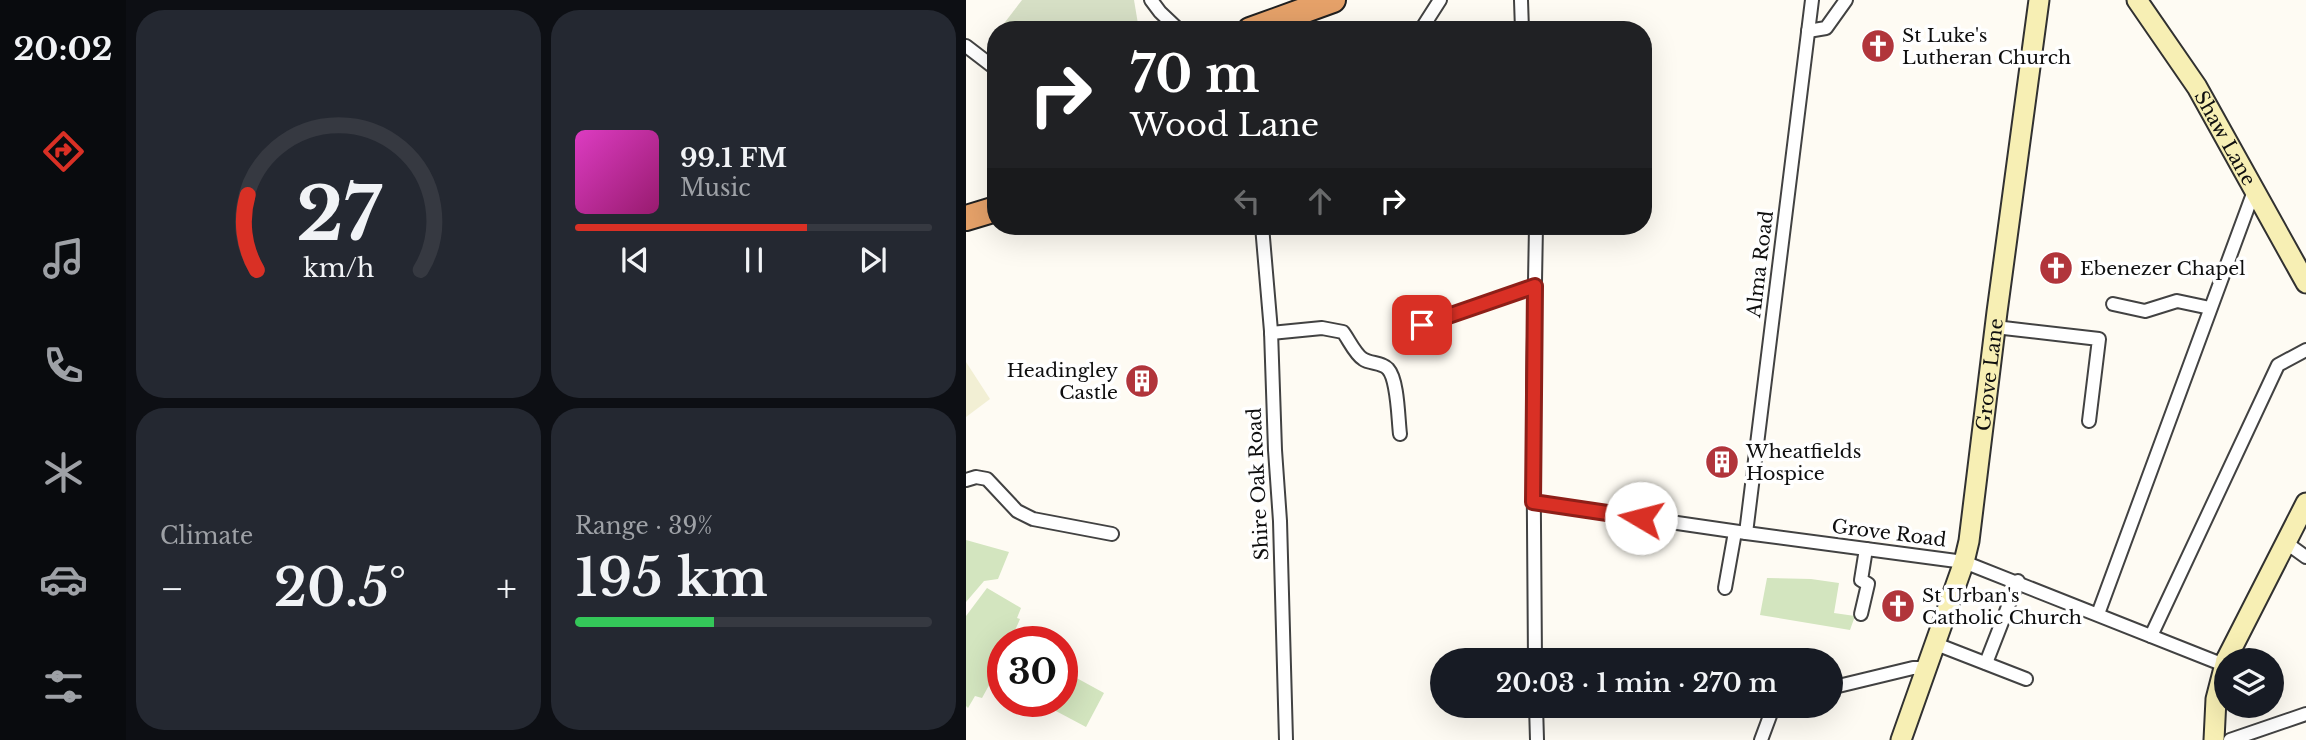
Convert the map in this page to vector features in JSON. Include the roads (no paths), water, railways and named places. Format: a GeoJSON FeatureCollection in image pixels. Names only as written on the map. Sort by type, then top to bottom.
{"type":"FeatureCollection","features":[{"type":"Feature","properties":{"kind":"highway"},"geometry":{"type":"LineString","coordinates":[[1289,21],[1334,0]]}},
{"type":"Feature","properties":{"kind":"highway"},"geometry":{"type":"LineString","coordinates":[[966,218],[987,212]]}},
{"type":"Feature","properties":{"kind":"main road","name":"Grove Lane"},"geometry":{"type":"LineString","coordinates":[[1901,740],[1964,562],[1979,466],[2039,0]]}},
{"type":"Feature","properties":{"kind":"main road","name":"Shaw Lane"},"geometry":{"type":"LineString","coordinates":[[2137,0],[2197,87],[2306,283]]}},
{"type":"Feature","properties":{"kind":"main road"},"geometry":{"type":"LineString","coordinates":[[2232,648],[2306,503]]}},
{"type":"Feature","properties":{"kind":"main road"},"geometry":{"type":"LineString","coordinates":[[2214,740],[2215,718]]}},
{"type":"Feature","properties":{"kind":"street"},"geometry":{"type":"LineString","coordinates":[[1151,0],[1170,21]]}},
{"type":"Feature","properties":{"kind":"street"},"geometry":{"type":"LineString","coordinates":[[1427,21],[1440,0]]}},
{"type":"Feature","properties":{"kind":"street"},"geometry":{"type":"LineString","coordinates":[[1521,0],[1522,21]]}},
{"type":"Feature","properties":{"kind":"street","name":"Alma Road"},"geometry":{"type":"LineString","coordinates":[[1725,588],[1741,533],[1812,0]]}},
{"type":"Feature","properties":{"kind":"street"},"geometry":{"type":"LineString","coordinates":[[1808,31],[1826,28],[1846,0]]}},
{"type":"Feature","properties":{"kind":"street"},"geometry":{"type":"LineString","coordinates":[[966,46],[987,62]]}},
{"type":"Feature","properties":{"kind":"street"},"geometry":{"type":"LineString","coordinates":[[2098,614],[2254,191]]}},
{"type":"Feature","properties":{"kind":"street","name":"Shire Oak Road"},"geometry":{"type":"LineString","coordinates":[[1263,235],[1271,332],[1280,521],[1286,740]]}},
{"type":"Feature","properties":{"kind":"street"},"geometry":{"type":"LineString","coordinates":[[1535,648],[1533,502],[1536,235]]}},
{"type":"Feature","properties":{"kind":"street"},"geometry":{"type":"LineString","coordinates":[[1422,325],[1535,286]]}},
{"type":"Feature","properties":{"kind":"street"},"geometry":{"type":"LineString","coordinates":[[2113,304],[2145,312],[2177,301],[2210,308]]}},
{"type":"Feature","properties":{"kind":"street"},"geometry":{"type":"LineString","coordinates":[[1995,327],[2099,339],[2089,421]]}},
{"type":"Feature","properties":{"kind":"street"},"geometry":{"type":"LineString","coordinates":[[1271,332],[1322,328],[1343,332],[1358,356],[1366,361],[1384,365],[1390,370],[1396,393],[1400,434]]}},
{"type":"Feature","properties":{"kind":"street"},"geometry":{"type":"LineString","coordinates":[[2151,636],[2278,365],[2306,351]]}},
{"type":"Feature","properties":{"kind":"street"},"geometry":{"type":"LineString","coordinates":[[966,480],[976,477],[987,479],[1017,511],[1033,519],[1112,534]]}},
{"type":"Feature","properties":{"kind":"street","name":"Grove Road"},"geometry":{"type":"LineString","coordinates":[[1533,502],[1964,562],[2018,581],[2151,636],[2214,657]]}},
{"type":"Feature","properties":{"kind":"street"},"geometry":{"type":"LineString","coordinates":[[2285,542],[2306,557]]}},
{"type":"Feature","properties":{"kind":"street"},"geometry":{"type":"LineString","coordinates":[[1861,614],[1868,584],[1861,580],[1866,549]]}},
{"type":"Feature","properties":{"kind":"street"},"geometry":{"type":"LineString","coordinates":[[1986,663],[2018,581]]}},
{"type":"Feature","properties":{"kind":"street"},"geometry":{"type":"LineString","coordinates":[[1936,645],[2026,679]]}},
{"type":"Feature","properties":{"kind":"street"},"geometry":{"type":"LineString","coordinates":[[1843,685],[1913,668],[1927,668]]}},
{"type":"Feature","properties":{"kind":"street"},"geometry":{"type":"LineString","coordinates":[[2230,740],[2306,713]]}},
{"type":"Feature","properties":{"kind":"street"},"geometry":{"type":"LineString","coordinates":[[1536,718],[1536,738]]}},
{"type":"Feature","properties":{"kind":"street"},"geometry":{"type":"LineString","coordinates":[[1761,740],[1769,718]]}},
{"type":"Feature","properties":{"kind":"place","name":"St Luke's Lutheran Church"},"geometry":{"type":"Point","coordinates":[1878,46]}},
{"type":"Feature","properties":{"kind":"place","name":"Ebenezer Chapel"},"geometry":{"type":"Point","coordinates":[2056,268]}},
{"type":"Feature","properties":{"kind":"place","name":"Headingley Castle"},"geometry":{"type":"Point","coordinates":[1142,381]}},
{"type":"Feature","properties":{"kind":"place","name":"Wheatfields Hospice"},"geometry":{"type":"Point","coordinates":[1722,462]}},
{"type":"Feature","properties":{"kind":"place","name":"St Urban's Catholic Church"},"geometry":{"type":"Point","coordinates":[1898,606]}}]}
